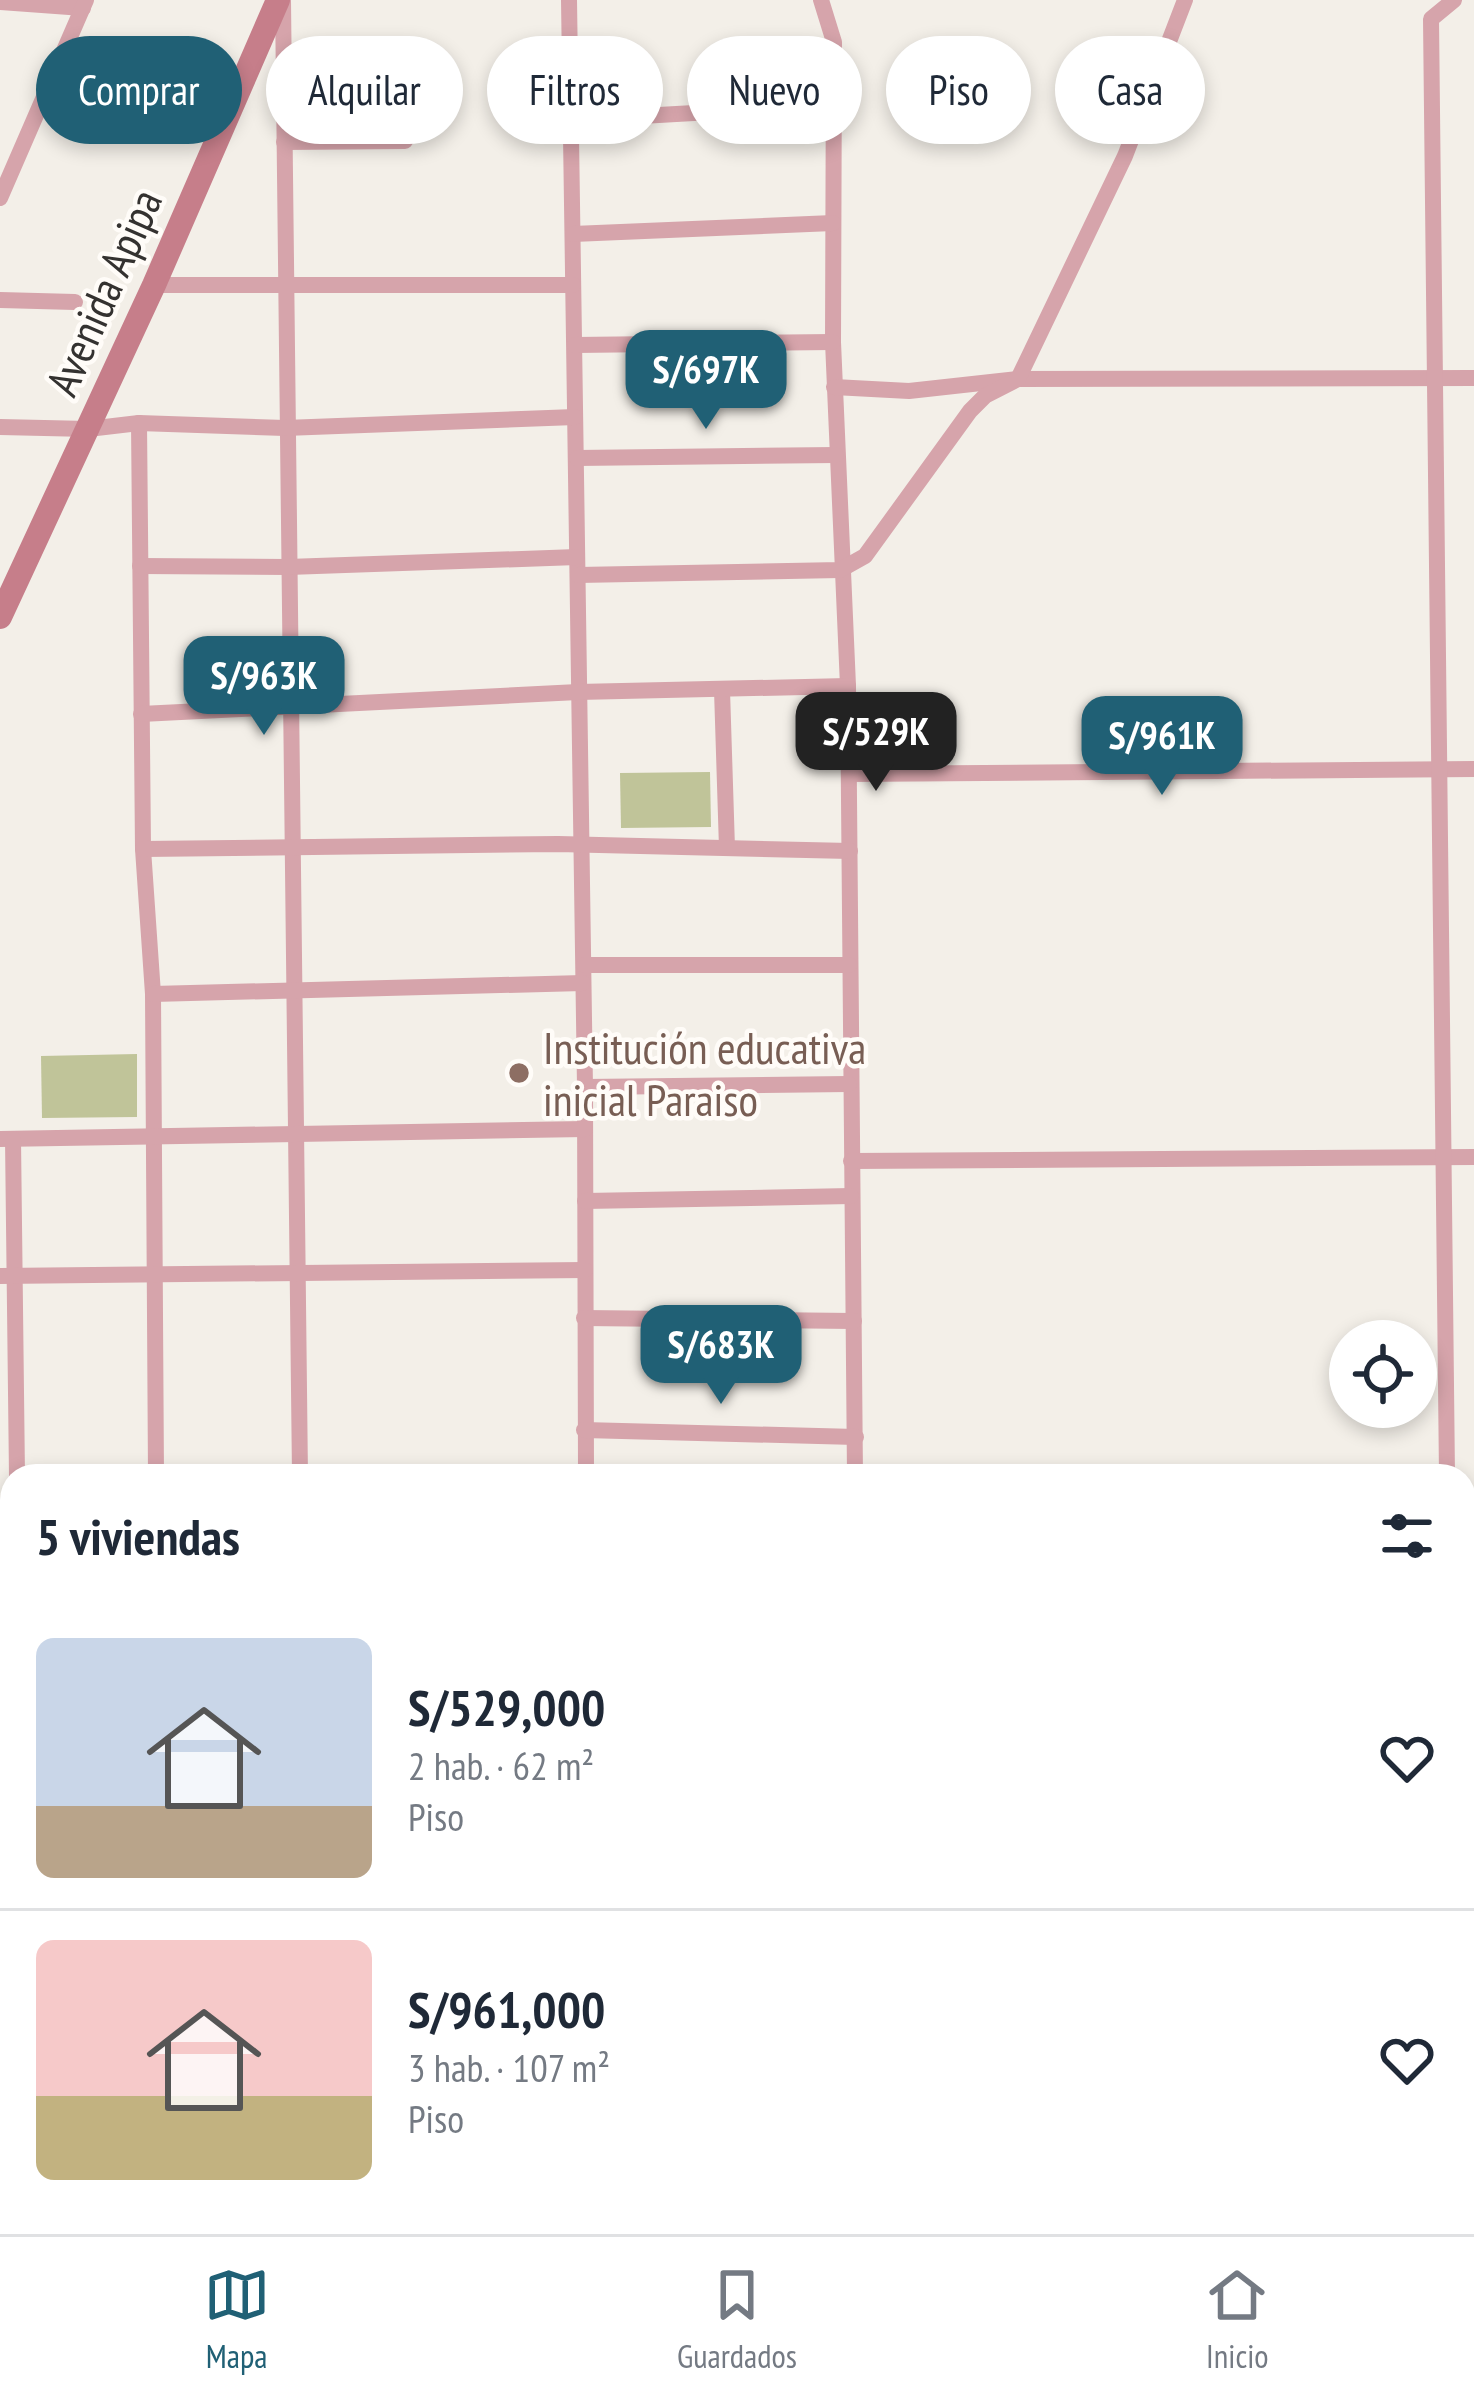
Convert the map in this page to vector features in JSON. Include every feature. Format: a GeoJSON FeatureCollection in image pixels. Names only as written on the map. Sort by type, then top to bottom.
{"type":"FeatureCollection","features":[{"type":"Feature","properties":{"kind":"street"},"geometry":{"type":"LineString","coordinates":[[280,0],[281,36]]}},
{"type":"Feature","properties":{"kind":"street","name":"Avenida Apipa"},"geometry":{"type":"LineString","coordinates":[[0,617],[11,567],[88,428],[280,0]]}},
{"type":"Feature","properties":{"kind":"street"},"geometry":{"type":"LineString","coordinates":[[569,0],[570,36]]}},
{"type":"Feature","properties":{"kind":"street"},"geometry":{"type":"LineString","coordinates":[[821,0],[832,36]]}},
{"type":"Feature","properties":{"kind":"street"},"geometry":{"type":"LineString","coordinates":[[140,566],[841,570],[855,565],[970,411],[985,396],[1018,379],[1125,155],[1186,0]]}},
{"type":"Feature","properties":{"kind":"street"},"geometry":{"type":"LineString","coordinates":[[1447,1464],[1431,20],[1454,0]]}},
{"type":"Feature","properties":{"kind":"street"},"geometry":{"type":"LineString","coordinates":[[0,20],[6,1],[84,4],[0,198]]}},
{"type":"Feature","properties":{"kind":"street"},"geometry":{"type":"LineString","coordinates":[[284,144],[300,1464]]}},
{"type":"Feature","properties":{"kind":"street"},"geometry":{"type":"LineString","coordinates":[[571,144],[584,974],[585,1464]]}},
{"type":"Feature","properties":{"kind":"street"},"geometry":{"type":"LineString","coordinates":[[834,144],[834,387],[848,686],[855,1464]]}},
{"type":"Feature","properties":{"kind":"street"},"geometry":{"type":"LineString","coordinates":[[572,234],[832,223]]}},
{"type":"Feature","properties":{"kind":"street"},"geometry":{"type":"LineString","coordinates":[[154,285],[573,285]]}},
{"type":"Feature","properties":{"kind":"street"},"geometry":{"type":"LineString","coordinates":[[0,300],[75,302]]}},
{"type":"Feature","properties":{"kind":"street"},"geometry":{"type":"LineString","coordinates":[[575,345],[833,342]]}},
{"type":"Feature","properties":{"kind":"street"},"geometry":{"type":"LineString","coordinates":[[834,387],[910,391],[1018,379],[1474,378]]}},
{"type":"Feature","properties":{"kind":"street"},"geometry":{"type":"LineString","coordinates":[[0,427],[139,423],[285,428],[575,418]]}},
{"type":"Feature","properties":{"kind":"street"},"geometry":{"type":"LineString","coordinates":[[139,423],[143,849],[153,994],[156,1464]]}},
{"type":"Feature","properties":{"kind":"street"},"geometry":{"type":"LineString","coordinates":[[577,458],[836,455]]}},
{"type":"Feature","properties":{"kind":"street"},"geometry":{"type":"LineString","coordinates":[[141,714],[578,692],[848,686]]}},
{"type":"Feature","properties":{"kind":"street"},"geometry":{"type":"LineString","coordinates":[[722,690],[727,848]]}},
{"type":"Feature","properties":{"kind":"street"},"geometry":{"type":"LineString","coordinates":[[849,774],[1474,770]]}},
{"type":"Feature","properties":{"kind":"street"},"geometry":{"type":"LineString","coordinates":[[143,849],[581,846],[850,851]]}},
{"type":"Feature","properties":{"kind":"street"},"geometry":{"type":"LineString","coordinates":[[153,994],[849,965]]}},
{"type":"Feature","properties":{"kind":"street"},"geometry":{"type":"LineString","coordinates":[[585,1087],[849,1084]]}},
{"type":"Feature","properties":{"kind":"street"},"geometry":{"type":"LineString","coordinates":[[16,1464],[7,1139],[585,1129]]}},
{"type":"Feature","properties":{"kind":"street"},"geometry":{"type":"LineString","coordinates":[[850,1161],[1474,1156]]}},
{"type":"Feature","properties":{"kind":"street"},"geometry":{"type":"LineString","coordinates":[[585,1201],[851,1196]]}},
{"type":"Feature","properties":{"kind":"street"},"geometry":{"type":"LineString","coordinates":[[8,1276],[585,1270]]}},
{"type":"Feature","properties":{"kind":"street"},"geometry":{"type":"LineString","coordinates":[[584,1318],[854,1321]]}},
{"type":"Feature","properties":{"kind":"street"},"geometry":{"type":"LineString","coordinates":[[584,1430],[856,1437]]}},
{"type":"Feature","properties":{"kind":"green space"},"geometry":{"type":"Polygon","coordinates":[[[710,772],[711,827],[621,828],[620,773],[710,772]]]}},
{"type":"Feature","properties":{"kind":"green space"},"geometry":{"type":"Polygon","coordinates":[[[137,1054],[137,1117],[42,1118],[41,1056],[137,1054]]]}},
{"type":"Feature","properties":{"kind":"place","name":"Institución educativa inicial Paraiso"},"geometry":{"type":"Point","coordinates":[519,1073]}}]}
